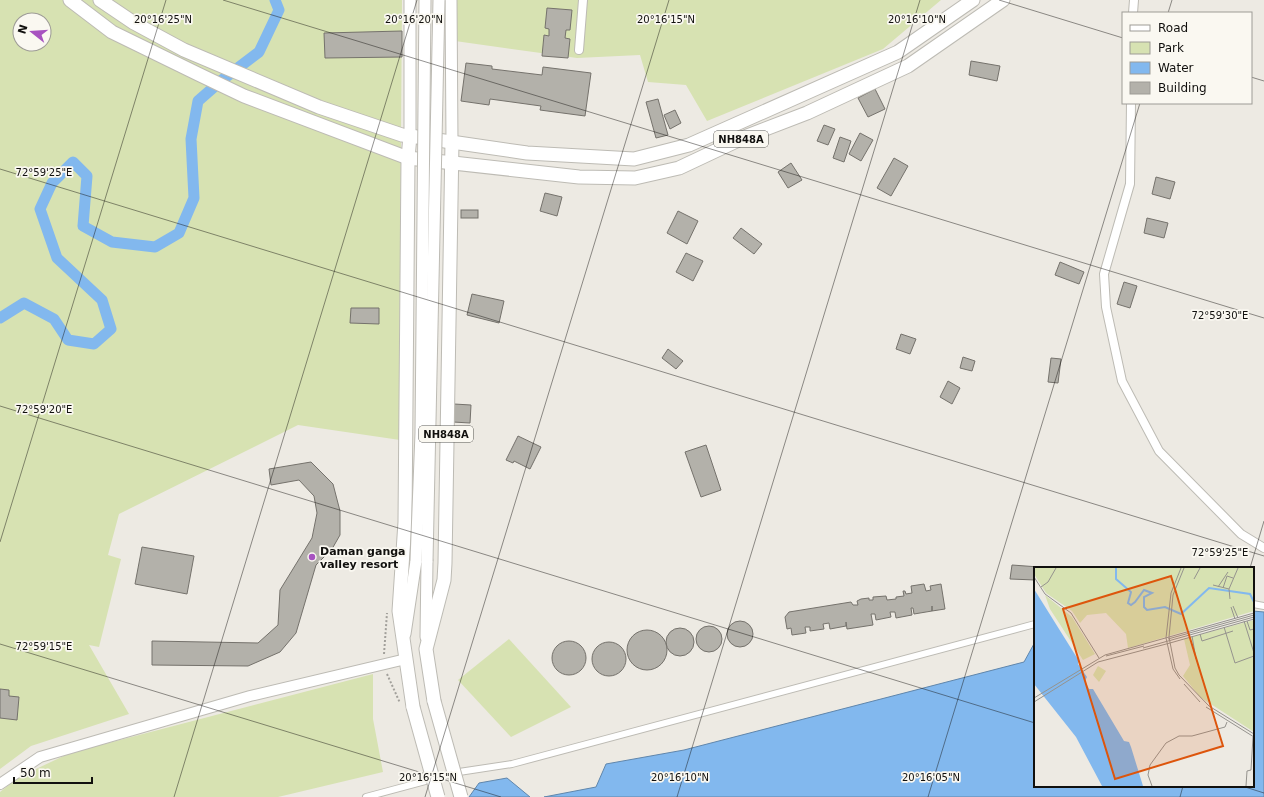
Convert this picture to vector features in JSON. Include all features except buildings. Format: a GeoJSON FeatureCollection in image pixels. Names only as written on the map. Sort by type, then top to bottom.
{"type":"FeatureCollection","features":[{"type":"Feature","properties":{"kind":"main road"},"geometry":{"type":"LineString","coordinates":[[70,0],[112,32],[244,96],[402,157],[451,163]]}},
{"type":"Feature","properties":{"kind":"main road"},"geometry":{"type":"LineString","coordinates":[[100,0],[134,23],[184,50],[319,107],[402,135],[452,141],[452,0]]}},
{"type":"Feature","properties":{"kind":"main road"},"geometry":{"type":"LineString","coordinates":[[410,0],[410,136],[408,158],[405,522],[398,611],[406,658],[407,706],[438,797]]}},
{"type":"Feature","properties":{"kind":"main road"},"geometry":{"type":"LineString","coordinates":[[425,0],[421,561],[426,650]]}},
{"type":"Feature","properties":{"kind":"main road"},"geometry":{"type":"LineString","coordinates":[[404,640],[421,561],[439,0]]}},
{"type":"Feature","properties":{"kind":"main road","name":"NH848A"},"geometry":{"type":"LineString","coordinates":[[461,797],[434,701],[426,650],[444,580],[445,564],[452,141],[527,153],[634,160],[689,146],[898,52],[973,0]]}},
{"type":"Feature","properties":{"kind":"main road","name":"NH848A"},"geometry":{"type":"LineString","coordinates":[[451,163],[579,177],[635,178],[679,168],[748,136],[807,113],[908,66],[1003,0]]}},
{"type":"Feature","properties":{"kind":"street"},"geometry":{"type":"LineString","coordinates":[[579,50],[583,0]]}},
{"type":"Feature","properties":{"kind":"street"},"geometry":{"type":"LineString","coordinates":[[1133,12],[1134,0]]}},
{"type":"Feature","properties":{"kind":"street"},"geometry":{"type":"LineString","coordinates":[[1131,104],[1130,184],[1104,274],[1106,307],[1122,381],[1159,451],[1241,534],[1264,548]]}},
{"type":"Feature","properties":{"kind":"street"},"geometry":{"type":"LineString","coordinates":[[1254,604],[1264,606]]}},
{"type":"Feature","properties":{"kind":"street"},"geometry":{"type":"LineString","coordinates":[[366,797],[459,772],[512,764],[1034,624]]}},
{"type":"Feature","properties":{"kind":"street"},"geometry":{"type":"LineString","coordinates":[[0,784],[40,757],[250,696],[406,658]]}},
{"type":"Feature","properties":{"kind":"path"},"geometry":{"type":"LineString","coordinates":[[392,687],[407,706]]}},
{"type":"Feature","properties":{"kind":"green space"},"geometry":{"type":"Polygon","coordinates":[[[0,0],[402,0],[400,440],[298,425],[119,514],[108,555],[121,559],[99,647],[89,645],[129,714],[31,746],[0,769],[0,0]]]}},
{"type":"Feature","properties":{"kind":"green space"},"geometry":{"type":"Polygon","coordinates":[[[456,0],[941,0],[883,49],[707,121],[686,85],[648,82],[640,55],[577,58],[455,41],[456,0]]]}},
{"type":"Feature","properties":{"kind":"green space"},"geometry":{"type":"Polygon","coordinates":[[[509,639],[571,707],[511,737],[458,680],[509,639]]]}},
{"type":"Feature","properties":{"kind":"green space"},"geometry":{"type":"Polygon","coordinates":[[[373,674],[373,719],[383,772],[278,797],[0,797],[0,792],[19,777],[70,753],[373,674]]]}},
{"type":"Feature","properties":{"kind":"water"},"geometry":{"type":"Polygon","coordinates":[[[1254,611],[1264,612],[1264,797],[544,797],[596,787],[606,764],[684,750],[1024,662],[1034,644],[1034,787],[1254,787],[1254,611]]]}},
{"type":"Feature","properties":{"kind":"water"},"geometry":{"type":"Polygon","coordinates":[[[507,778],[530,797],[469,797],[479,783],[507,778]]]}},
{"type":"Feature","properties":{"kind":"waterway"},"geometry":{"type":"LineString","coordinates":[[0,318],[24,303],[54,319],[68,340],[94,344],[111,329],[102,300],[57,258],[40,209],[52,183],[73,162],[87,176],[83,226],[112,242],[155,247],[179,233],[194,198],[191,139],[198,101],[222,80],[259,52],[279,10],[275,0]]}},
{"type":"Feature","properties":{"kind":"place","name":"Daman ganga valley resort"},"geometry":{"type":"Point","coordinates":[312,557]}}]}
